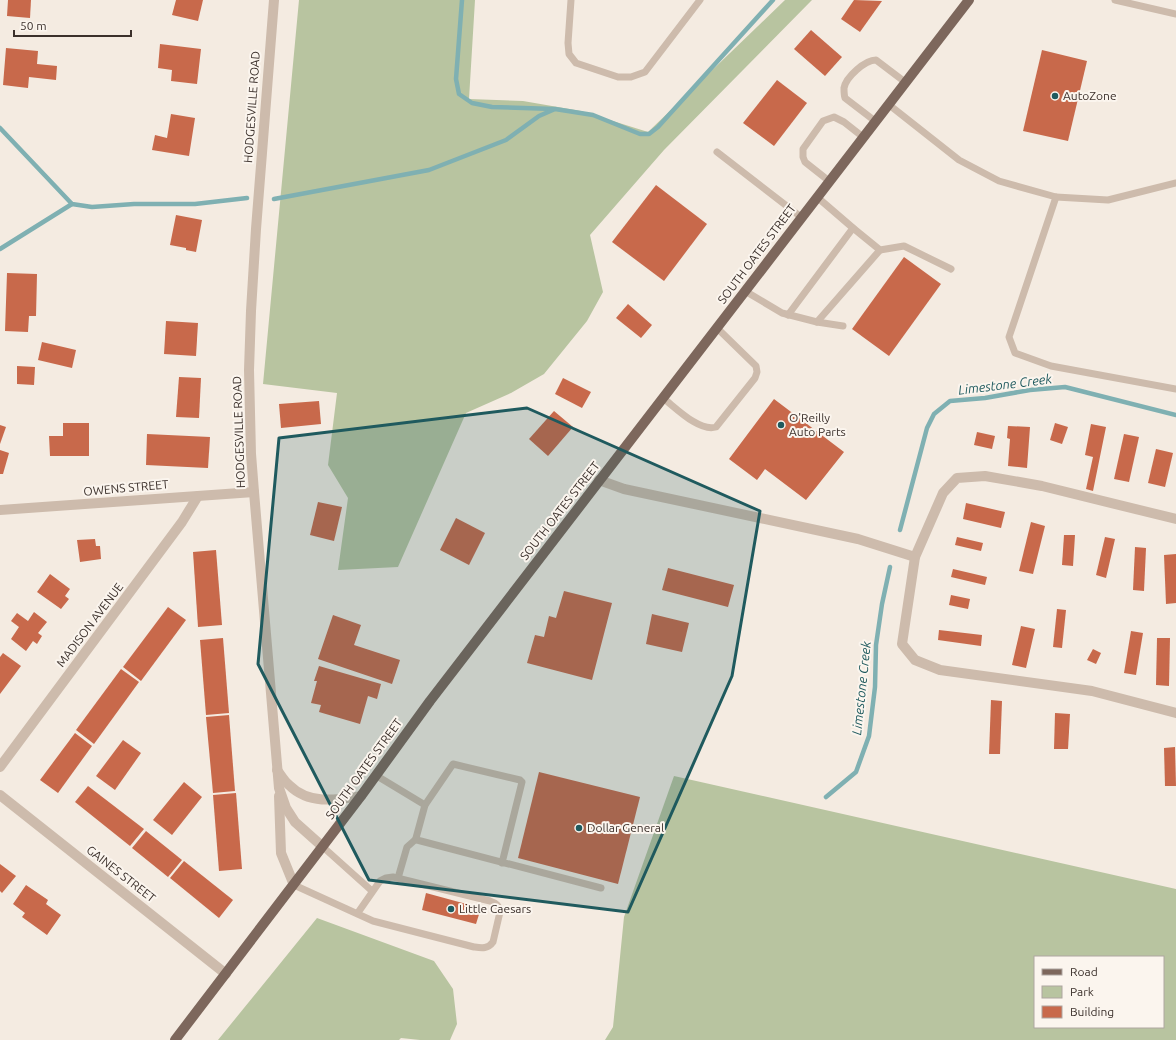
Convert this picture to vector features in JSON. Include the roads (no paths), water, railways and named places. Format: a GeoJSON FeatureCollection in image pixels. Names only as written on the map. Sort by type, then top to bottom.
{"type":"FeatureCollection","features":[{"type":"Feature","properties":{"kind":"main road","name":"SOUTH OATES STREET"},"geometry":{"type":"LineString","coordinates":[[175,1040],[377,776],[430,701],[969,0]]}},
{"type":"Feature","properties":{"kind":"street","name":"HODGESVILLE ROAD"},"geometry":{"type":"LineString","coordinates":[[274,0],[251,311],[250,378],[254,492],[279,788],[286,808],[295,822],[323,847]]}},
{"type":"Feature","properties":{"kind":"street"},"geometry":{"type":"LineString","coordinates":[[1176,519],[1042,486],[985,476],[957,478],[943,493],[915,557],[902,644],[915,660],[940,670],[1092,691],[1176,713]]}},
{"type":"Feature","properties":{"kind":"street"},"geometry":{"type":"LineString","coordinates":[[599,480],[624,489],[858,539],[915,557]]}},
{"type":"Feature","properties":{"kind":"street","name":"OWENS STREET"},"geometry":{"type":"LineString","coordinates":[[0,510],[254,492]]}},
{"type":"Feature","properties":{"kind":"street","name":"MADISON AVENUE"},"geometry":{"type":"LineString","coordinates":[[0,767],[182,522],[198,496]]}},
{"type":"Feature","properties":{"kind":"street"},"geometry":{"type":"LineString","coordinates":[[277,770],[288,785],[301,795],[316,799],[334,800],[361,796]]}},
{"type":"Feature","properties":{"kind":"street"},"geometry":{"type":"LineString","coordinates":[[279,788],[279,829],[281,853],[294,885]]}},
{"type":"Feature","properties":{"kind":"street","name":"GAINES STREET"},"geometry":{"type":"LineString","coordinates":[[0,795],[226,974]]}},
{"type":"Feature","properties":{"kind":"lane"},"geometry":{"type":"LineString","coordinates":[[571,0],[568,43],[569,54],[576,63],[618,77],[631,77],[645,72],[700,0]]}},
{"type":"Feature","properties":{"kind":"lane"},"geometry":{"type":"LineString","coordinates":[[1115,0],[1176,14]]}},
{"type":"Feature","properties":{"kind":"lane"},"geometry":{"type":"LineString","coordinates":[[875,121],[845,98],[844,89],[846,83],[862,65],[871,60],[876,60],[905,82]]}},
{"type":"Feature","properties":{"kind":"lane"},"geometry":{"type":"LineString","coordinates":[[888,104],[959,160],[999,181],[1056,197],[1108,200],[1176,183]]}},
{"type":"Feature","properties":{"kind":"lane"},"geometry":{"type":"LineString","coordinates":[[829,181],[805,162],[803,157],[803,149],[823,121],[834,118],[844,122],[863,137]]}},
{"type":"Feature","properties":{"kind":"lane"},"geometry":{"type":"LineString","coordinates":[[718,152],[801,217]]}},
{"type":"Feature","properties":{"kind":"lane"},"geometry":{"type":"LineString","coordinates":[[817,197],[880,250]]}},
{"type":"Feature","properties":{"kind":"lane"},"geometry":{"type":"LineString","coordinates":[[1056,197],[1009,337],[1015,354],[1051,366],[1176,388]]}},
{"type":"Feature","properties":{"kind":"lane"},"geometry":{"type":"LineString","coordinates":[[788,315],[853,228]]}},
{"type":"Feature","properties":{"kind":"lane"},"geometry":{"type":"LineString","coordinates":[[817,322],[880,250],[904,246],[952,269]]}},
{"type":"Feature","properties":{"kind":"lane"},"geometry":{"type":"LineString","coordinates":[[745,291],[782,313],[817,322],[843,326]]}},
{"type":"Feature","properties":{"kind":"lane"},"geometry":{"type":"LineString","coordinates":[[662,398],[696,424],[702,427],[716,427],[755,378],[757,372],[756,366],[717,328]]}},
{"type":"Feature","properties":{"kind":"lane"},"geometry":{"type":"LineString","coordinates":[[398,878],[407,847],[416,839],[425,805],[453,764],[521,781],[522,784],[502,863]]}},
{"type":"Feature","properties":{"kind":"lane"},"geometry":{"type":"LineString","coordinates":[[377,776],[425,805]]}},
{"type":"Feature","properties":{"kind":"lane"},"geometry":{"type":"LineString","coordinates":[[416,839],[502,863],[602,888]]}},
{"type":"Feature","properties":{"kind":"lane"},"geometry":{"type":"LineString","coordinates":[[323,847],[372,891]]}},
{"type":"Feature","properties":{"kind":"lane"},"geometry":{"type":"LineString","coordinates":[[294,885],[357,914],[373,921],[474,947],[485,948],[490,946],[493,942],[500,912],[496,903],[393,877],[380,881],[357,914]]}},
{"type":"Feature","properties":{"kind":"waterway"},"geometry":{"type":"LineString","coordinates":[[462,0],[456,79],[459,94],[472,103],[492,107],[554,109]]}},
{"type":"Feature","properties":{"kind":"waterway"},"geometry":{"type":"LineString","coordinates":[[274,199],[429,170],[506,140],[539,116],[555,109],[593,115],[640,134],[649,134],[658,127],[773,0]]}},
{"type":"Feature","properties":{"kind":"waterway"},"geometry":{"type":"LineString","coordinates":[[0,128],[72,204],[92,207],[134,204],[195,204],[247,198]]}},
{"type":"Feature","properties":{"kind":"waterway"},"geometry":{"type":"LineString","coordinates":[[0,249],[72,204]]}},
{"type":"Feature","properties":{"kind":"waterway","name":"Limestone Creek"},"geometry":{"type":"LineString","coordinates":[[900,530],[927,428],[934,414],[950,401],[985,398],[1030,390],[1065,387],[1176,415]]}},
{"type":"Feature","properties":{"kind":"waterway","name":"Limestone Creek"},"geometry":{"type":"LineString","coordinates":[[826,797],[856,772],[869,736],[875,687],[876,645],[882,604],[890,567]]}},
{"type":"Feature","properties":{"kind":"place","name":"AutoZone"},"geometry":{"type":"Point","coordinates":[1055,96]}},
{"type":"Feature","properties":{"kind":"place","name":"O'Reilly Auto Parts"},"geometry":{"type":"Point","coordinates":[781,425]}},
{"type":"Feature","properties":{"kind":"place","name":"Dollar General"},"geometry":{"type":"Point","coordinates":[579,828]}},
{"type":"Feature","properties":{"kind":"place","name":"Little Caesars"},"geometry":{"type":"Point","coordinates":[451,909]}}]}
